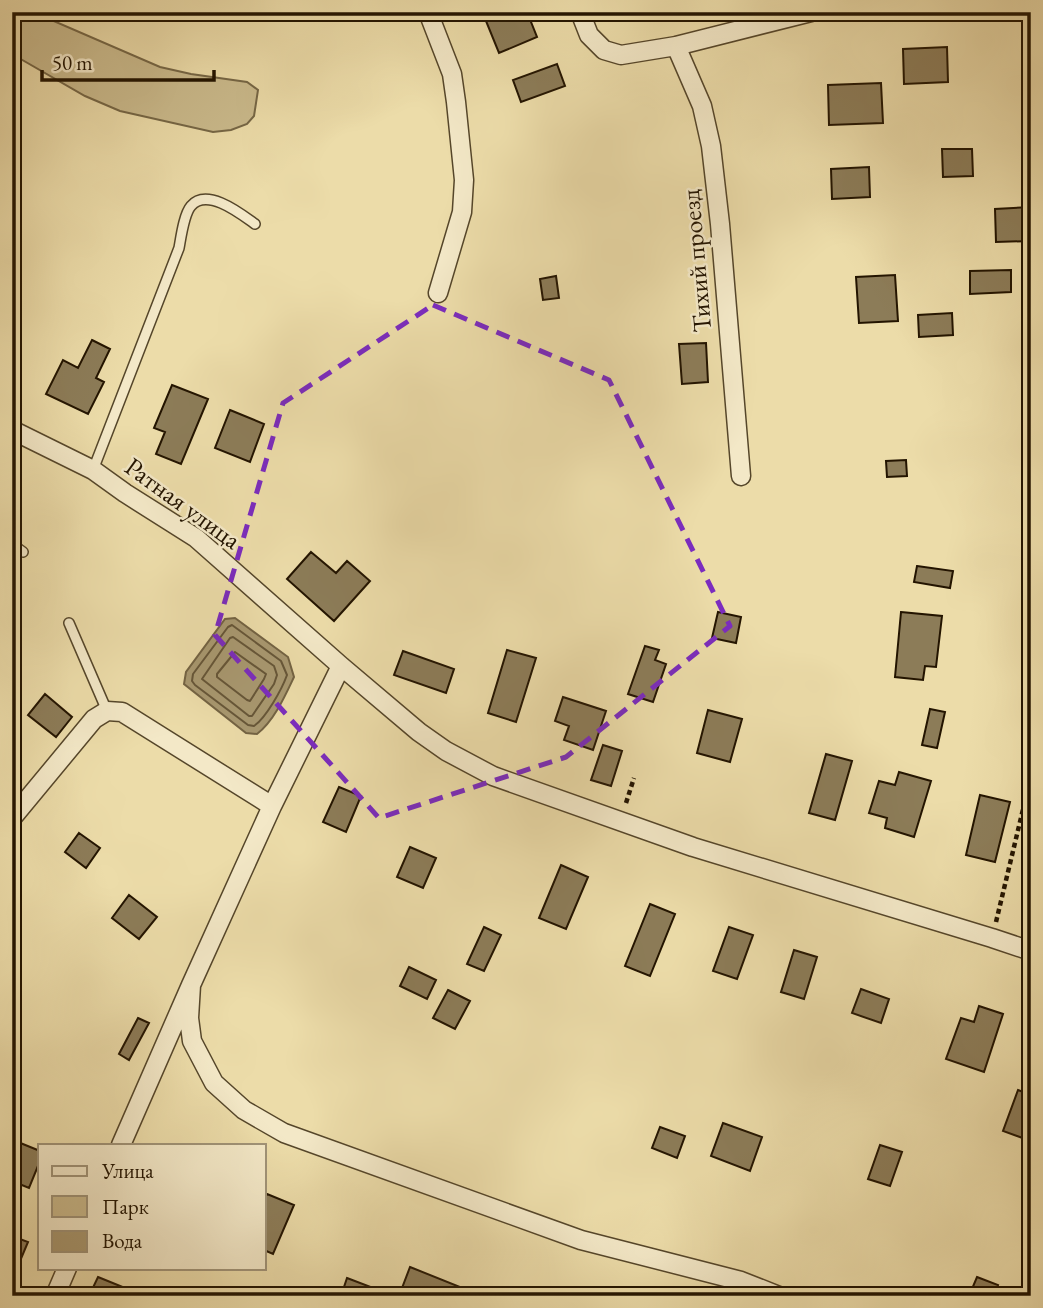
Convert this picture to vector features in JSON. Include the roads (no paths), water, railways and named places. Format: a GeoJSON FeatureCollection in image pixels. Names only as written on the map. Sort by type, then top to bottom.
{"type":"FeatureCollection","features":[{"type":"Feature","properties":{"kind":"street"},"geometry":{"type":"LineString","coordinates":[[428,12],[452,74],[464,180],[462,212],[438,293]]}},
{"type":"Feature","properties":{"kind":"street"},"geometry":{"type":"LineString","coordinates":[[580,12],[590,35],[604,50],[621,55],[676,46],[811,12]]}},
{"type":"Feature","properties":{"kind":"street","name":"Тихий проезд"},"geometry":{"type":"LineString","coordinates":[[676,46],[702,106],[711,146],[741,476]]}},
{"type":"Feature","properties":{"kind":"street","name":"Ратная улица"},"geometry":{"type":"LineString","coordinates":[[12,430],[93,470],[196,538],[419,732],[446,751],[493,776],[693,847],[1031,951]]}},
{"type":"Feature","properties":{"kind":"street"},"geometry":{"type":"LineString","coordinates":[[121,1144],[272,806],[341,666]]}},
{"type":"Feature","properties":{"kind":"street"},"geometry":{"type":"LineString","coordinates":[[12,818],[94,719],[107,711],[122,712],[272,806]]}},
{"type":"Feature","properties":{"kind":"street"},"geometry":{"type":"LineString","coordinates":[[191,985],[189,1018],[192,1041],[214,1083],[244,1110],[284,1133],[581,1240],[741,1282],[779,1296]]}},
{"type":"Feature","properties":{"kind":"street"},"geometry":{"type":"LineString","coordinates":[[55,1296],[66,1270]]}},
{"type":"Feature","properties":{"kind":"lane"},"geometry":{"type":"LineString","coordinates":[[93,470],[179,248],[192,204],[213,200],[231,207],[255,224]]}},
{"type":"Feature","properties":{"kind":"lane"},"geometry":{"type":"LineString","coordinates":[[12,544],[23,552]]}},
{"type":"Feature","properties":{"kind":"lane"},"geometry":{"type":"LineString","coordinates":[[69,622],[107,711]]}},
{"type":"Feature","properties":{"kind":"water"},"geometry":{"type":"Polygon","coordinates":[[[235,618],[288,657],[294,677],[274,715],[257,734],[246,733],[184,684],[186,672],[225,619],[235,618]]]}}]}
